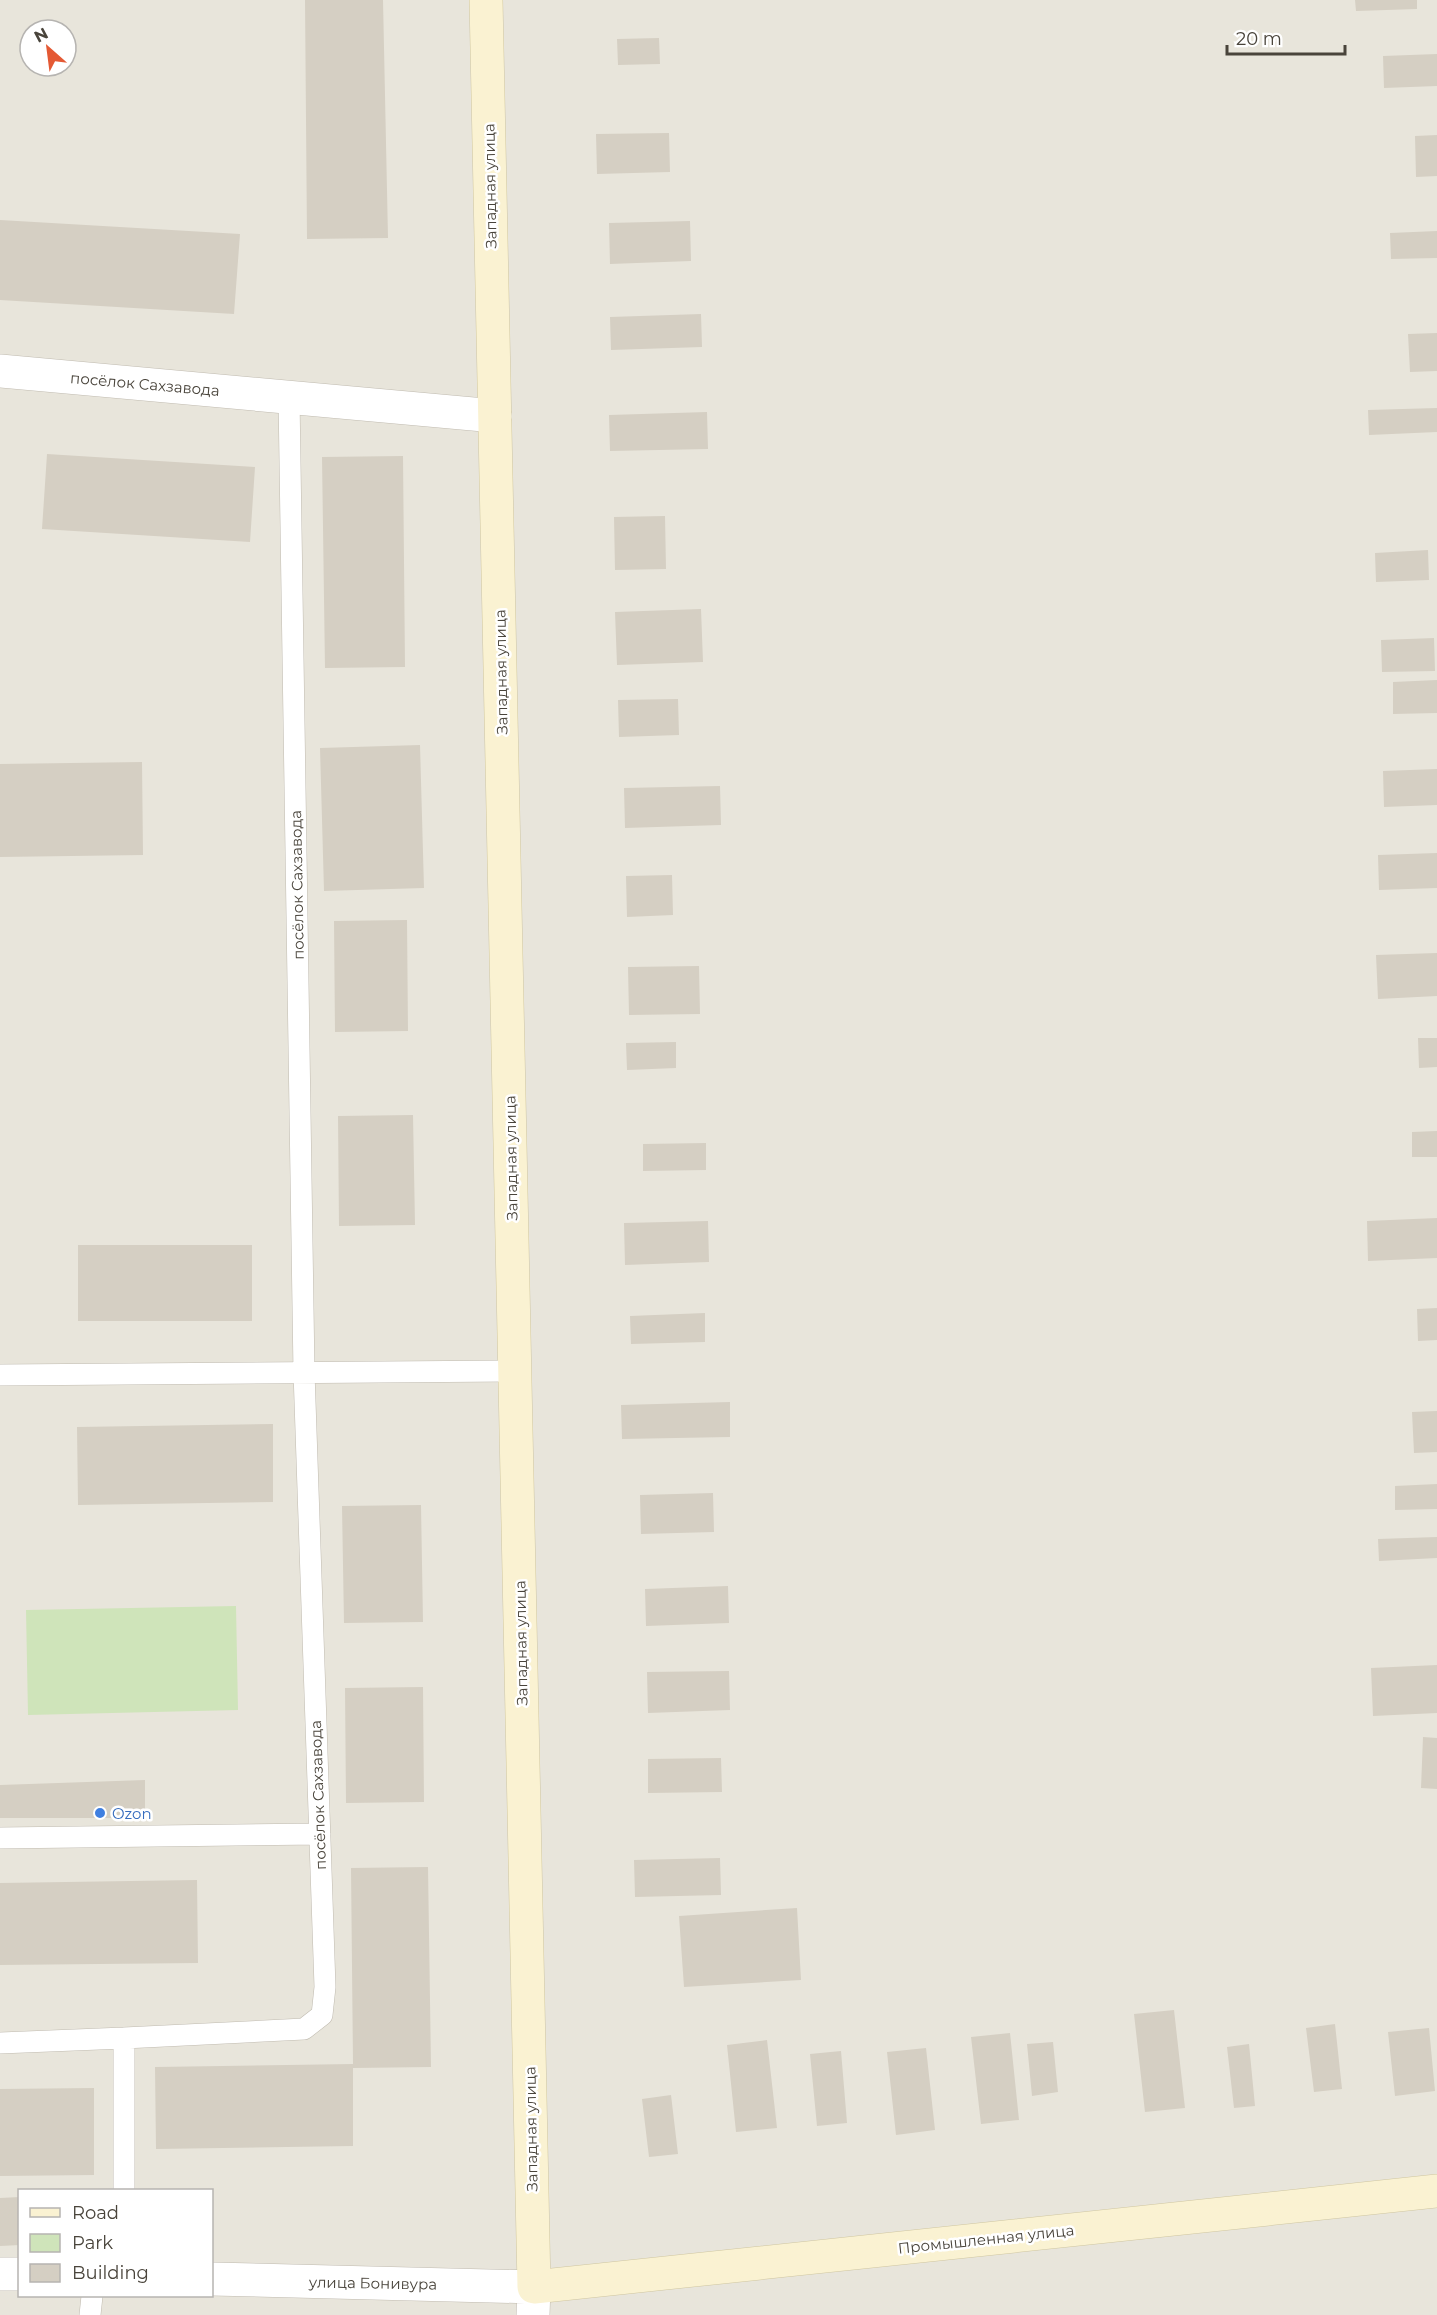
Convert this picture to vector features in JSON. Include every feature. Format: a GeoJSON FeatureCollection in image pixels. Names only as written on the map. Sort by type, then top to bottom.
{"type":"FeatureCollection","features":[{"type":"Feature","properties":{"kind":"street","name":"Западная улица"},"geometry":{"type":"LineString","coordinates":[[486,0],[533,2301]]}},
{"type":"Feature","properties":{"kind":"street","name":"посёлок Сахзавода"},"geometry":{"type":"LineString","coordinates":[[0,371],[495,416]]}},
{"type":"Feature","properties":{"kind":"street","name":"Промышленная улица"},"geometry":{"type":"LineString","coordinates":[[533,2301],[1437,2191]]}},
{"type":"Feature","properties":{"kind":"street"},"geometry":{"type":"LineString","coordinates":[[0,2274],[18,2274]]}},
{"type":"Feature","properties":{"kind":"street","name":"улица Бонивура"},"geometry":{"type":"LineString","coordinates":[[213,2279],[533,2301]]}},
{"type":"Feature","properties":{"kind":"lane","name":"посёлок Сахзавода"},"geometry":{"type":"LineString","coordinates":[[0,2043],[304,2029],[322,2015],[325,1987],[304,1372],[289,397]]}},
{"type":"Feature","properties":{"kind":"lane"},"geometry":{"type":"LineString","coordinates":[[0,1375],[515,1371]]}},
{"type":"Feature","properties":{"kind":"lane"},"geometry":{"type":"LineString","coordinates":[[0,1838],[320,1834]]}},
{"type":"Feature","properties":{"kind":"lane"},"geometry":{"type":"LineString","coordinates":[[124,2038],[124,2189]]}},
{"type":"Feature","properties":{"kind":"lane"},"geometry":{"type":"LineString","coordinates":[[90,2315],[92,2297]]}},
{"type":"Feature","properties":{"kind":"shaded area"},"geometry":{"type":"Polygon","coordinates":[[[0,0],[1437,0],[1437,2315],[0,2315],[0,0]]]}},
{"type":"Feature","properties":{"kind":"green space"},"geometry":{"type":"Polygon","coordinates":[[[236,1606],[238,1710],[28,1715],[26,1610],[236,1606]]]}},
{"type":"Feature","properties":{"kind":"building"},"geometry":{"type":"Polygon","coordinates":[[[305,0],[383,0],[388,238],[307,239],[305,0]]]}},
{"type":"Feature","properties":{"kind":"building"},"geometry":{"type":"Polygon","coordinates":[[[1355,0],[1417,0],[1417,9],[1356,11],[1355,0]]]}},
{"type":"Feature","properties":{"kind":"building"},"geometry":{"type":"Polygon","coordinates":[[[659,38],[660,64],[618,65],[617,39],[659,38]]]}},
{"type":"Feature","properties":{"kind":"building"},"geometry":{"type":"Polygon","coordinates":[[[1437,54],[1437,86],[1384,88],[1383,56],[1437,54]]]}},
{"type":"Feature","properties":{"kind":"building"},"geometry":{"type":"Polygon","coordinates":[[[669,133],[670,172],[597,174],[596,134],[669,133]]]}},
{"type":"Feature","properties":{"kind":"building"},"geometry":{"type":"Polygon","coordinates":[[[1437,135],[1437,176],[1416,177],[1415,136],[1437,135]]]}},
{"type":"Feature","properties":{"kind":"building"},"geometry":{"type":"Polygon","coordinates":[[[0,220],[240,234],[234,314],[0,300],[0,220]]]}},
{"type":"Feature","properties":{"kind":"building"},"geometry":{"type":"Polygon","coordinates":[[[690,221],[691,261],[610,264],[609,223],[690,221]]]}},
{"type":"Feature","properties":{"kind":"building"},"geometry":{"type":"Polygon","coordinates":[[[1437,231],[1437,258],[1391,259],[1390,233],[1437,231]]]}},
{"type":"Feature","properties":{"kind":"building"},"geometry":{"type":"Polygon","coordinates":[[[701,314],[702,347],[611,350],[610,317],[701,314]]]}},
{"type":"Feature","properties":{"kind":"building"},"geometry":{"type":"Polygon","coordinates":[[[1437,333],[1437,371],[1410,372],[1408,334],[1437,333]]]}},
{"type":"Feature","properties":{"kind":"building"},"geometry":{"type":"Polygon","coordinates":[[[1437,408],[1437,432],[1369,435],[1368,410],[1437,408]]]}},
{"type":"Feature","properties":{"kind":"building"},"geometry":{"type":"Polygon","coordinates":[[[707,412],[708,449],[610,451],[609,415],[707,412]]]}},
{"type":"Feature","properties":{"kind":"building"},"geometry":{"type":"Polygon","coordinates":[[[47,454],[255,467],[250,542],[42,529],[47,454]]]}},
{"type":"Feature","properties":{"kind":"building"},"geometry":{"type":"Polygon","coordinates":[[[403,456],[405,667],[325,668],[322,457],[403,456]]]}},
{"type":"Feature","properties":{"kind":"building"},"geometry":{"type":"Polygon","coordinates":[[[665,516],[666,569],[615,570],[614,517],[665,516]]]}},
{"type":"Feature","properties":{"kind":"building"},"geometry":{"type":"Polygon","coordinates":[[[1428,550],[1429,580],[1376,582],[1375,553],[1428,550]]]}},
{"type":"Feature","properties":{"kind":"building"},"geometry":{"type":"Polygon","coordinates":[[[701,609],[703,662],[617,665],[615,612],[701,609]]]}},
{"type":"Feature","properties":{"kind":"building"},"geometry":{"type":"Polygon","coordinates":[[[1434,638],[1435,671],[1382,672],[1381,640],[1434,638]]]}},
{"type":"Feature","properties":{"kind":"building"},"geometry":{"type":"Polygon","coordinates":[[[1437,680],[1437,713],[1393,714],[1393,682],[1437,680]]]}},
{"type":"Feature","properties":{"kind":"building"},"geometry":{"type":"Polygon","coordinates":[[[678,699],[679,735],[619,737],[618,700],[678,699]]]}},
{"type":"Feature","properties":{"kind":"building"},"geometry":{"type":"Polygon","coordinates":[[[420,745],[424,888],[324,891],[320,748],[420,745]]]}},
{"type":"Feature","properties":{"kind":"building"},"geometry":{"type":"Polygon","coordinates":[[[142,762],[143,855],[0,857],[0,764],[142,762]]]}},
{"type":"Feature","properties":{"kind":"building"},"geometry":{"type":"Polygon","coordinates":[[[1437,769],[1437,805],[1384,807],[1383,771],[1437,769]]]}},
{"type":"Feature","properties":{"kind":"building"},"geometry":{"type":"Polygon","coordinates":[[[720,786],[721,825],[625,828],[624,788],[720,786]]]}},
{"type":"Feature","properties":{"kind":"building"},"geometry":{"type":"Polygon","coordinates":[[[1437,853],[1437,888],[1379,890],[1378,855],[1437,853]]]}},
{"type":"Feature","properties":{"kind":"building"},"geometry":{"type":"Polygon","coordinates":[[[672,875],[673,915],[627,917],[626,876],[672,875]]]}},
{"type":"Feature","properties":{"kind":"building"},"geometry":{"type":"Polygon","coordinates":[[[407,920],[408,1031],[335,1032],[334,921],[407,920]]]}},
{"type":"Feature","properties":{"kind":"building"},"geometry":{"type":"Polygon","coordinates":[[[1437,953],[1437,996],[1378,999],[1376,955],[1437,953]]]}},
{"type":"Feature","properties":{"kind":"building"},"geometry":{"type":"Polygon","coordinates":[[[699,966],[700,1014],[629,1015],[628,967],[699,966]]]}},
{"type":"Feature","properties":{"kind":"building"},"geometry":{"type":"Polygon","coordinates":[[[1418,1038],[1437,1038],[1437,1067],[1419,1068],[1418,1038]]]}},
{"type":"Feature","properties":{"kind":"building"},"geometry":{"type":"Polygon","coordinates":[[[676,1042],[676,1068],[627,1070],[626,1043],[676,1042]]]}},
{"type":"Feature","properties":{"kind":"building"},"geometry":{"type":"Polygon","coordinates":[[[413,1115],[415,1225],[339,1226],[338,1116],[413,1115]]]}},
{"type":"Feature","properties":{"kind":"building"},"geometry":{"type":"Polygon","coordinates":[[[1437,1131],[1437,1157],[1412,1157],[1412,1132],[1437,1131]]]}},
{"type":"Feature","properties":{"kind":"building"},"geometry":{"type":"Polygon","coordinates":[[[706,1143],[706,1170],[643,1171],[643,1144],[706,1143]]]}},
{"type":"Feature","properties":{"kind":"building"},"geometry":{"type":"Polygon","coordinates":[[[1437,1218],[1437,1258],[1368,1261],[1367,1221],[1437,1218]]]}},
{"type":"Feature","properties":{"kind":"building"},"geometry":{"type":"Polygon","coordinates":[[[708,1221],[709,1262],[625,1265],[624,1223],[708,1221]]]}},
{"type":"Feature","properties":{"kind":"building"},"geometry":{"type":"Polygon","coordinates":[[[78,1245],[252,1245],[252,1321],[78,1321],[78,1245]]]}},
{"type":"Feature","properties":{"kind":"building"},"geometry":{"type":"Polygon","coordinates":[[[1437,1308],[1437,1340],[1418,1341],[1417,1309],[1437,1308]]]}},
{"type":"Feature","properties":{"kind":"building"},"geometry":{"type":"Polygon","coordinates":[[[705,1313],[705,1342],[631,1344],[630,1316],[705,1313]]]}},
{"type":"Feature","properties":{"kind":"building"},"geometry":{"type":"Polygon","coordinates":[[[730,1402],[730,1437],[622,1439],[621,1405],[730,1402]]]}},
{"type":"Feature","properties":{"kind":"building"},"geometry":{"type":"Polygon","coordinates":[[[1437,1411],[1437,1452],[1414,1453],[1412,1412],[1437,1411]]]}},
{"type":"Feature","properties":{"kind":"building"},"geometry":{"type":"Polygon","coordinates":[[[273,1424],[273,1502],[78,1505],[77,1427],[273,1424]]]}},
{"type":"Feature","properties":{"kind":"building"},"geometry":{"type":"Polygon","coordinates":[[[1437,1484],[1437,1509],[1395,1510],[1395,1486],[1437,1484]]]}},
{"type":"Feature","properties":{"kind":"building"},"geometry":{"type":"Polygon","coordinates":[[[713,1493],[714,1532],[641,1534],[640,1495],[713,1493]]]}},
{"type":"Feature","properties":{"kind":"building"},"geometry":{"type":"Polygon","coordinates":[[[421,1505],[423,1622],[344,1623],[342,1506],[421,1505]]]}},
{"type":"Feature","properties":{"kind":"building"},"geometry":{"type":"Polygon","coordinates":[[[1437,1537],[1437,1558],[1379,1561],[1378,1539],[1437,1537]]]}},
{"type":"Feature","properties":{"kind":"building"},"geometry":{"type":"Polygon","coordinates":[[[728,1586],[729,1623],[646,1626],[645,1589],[728,1586]]]}},
{"type":"Feature","properties":{"kind":"building"},"geometry":{"type":"Polygon","coordinates":[[[1437,1665],[1437,1713],[1373,1716],[1371,1668],[1437,1665]]]}},
{"type":"Feature","properties":{"kind":"building"},"geometry":{"type":"Polygon","coordinates":[[[729,1671],[730,1710],[648,1713],[647,1672],[729,1671]]]}},
{"type":"Feature","properties":{"kind":"building"},"geometry":{"type":"Polygon","coordinates":[[[423,1687],[424,1802],[346,1803],[345,1688],[423,1687]]]}},
{"type":"Feature","properties":{"kind":"building"},"geometry":{"type":"Polygon","coordinates":[[[1423,1737],[1437,1738],[1437,1789],[1421,1788],[1423,1737]]]}},
{"type":"Feature","properties":{"kind":"building"},"geometry":{"type":"Polygon","coordinates":[[[721,1758],[722,1792],[648,1793],[648,1759],[721,1758]]]}},
{"type":"Feature","properties":{"kind":"building"},"geometry":{"type":"Polygon","coordinates":[[[145,1780],[145,1818],[0,1818],[0,1785],[145,1780]]]}},
{"type":"Feature","properties":{"kind":"building"},"geometry":{"type":"Polygon","coordinates":[[[720,1858],[721,1895],[635,1897],[634,1860],[720,1858]]]}},
{"type":"Feature","properties":{"kind":"building"},"geometry":{"type":"Polygon","coordinates":[[[428,1867],[431,2067],[353,2068],[353,2146],[156,2149],[155,2067],[353,2064],[351,1868],[428,1867]]]}},
{"type":"Feature","properties":{"kind":"building"},"geometry":{"type":"Polygon","coordinates":[[[197,1880],[198,1963],[0,1965],[0,1883],[197,1880]]]}},
{"type":"Feature","properties":{"kind":"building"},"geometry":{"type":"Polygon","coordinates":[[[797,1908],[801,1980],[684,1987],[679,1916],[797,1908]]]}},
{"type":"Feature","properties":{"kind":"building"},"geometry":{"type":"Polygon","coordinates":[[[1174,2010],[1185,2108],[1145,2112],[1134,2014],[1174,2010]]]}},
{"type":"Feature","properties":{"kind":"building"},"geometry":{"type":"Polygon","coordinates":[[[1335,2024],[1342,2089],[1314,2092],[1306,2028],[1335,2024]]]}},
{"type":"Feature","properties":{"kind":"building"},"geometry":{"type":"Polygon","coordinates":[[[1429,2028],[1435,2091],[1395,2096],[1388,2032],[1429,2028]]]}},
{"type":"Feature","properties":{"kind":"building"},"geometry":{"type":"Polygon","coordinates":[[[1010,2033],[1019,2120],[981,2124],[971,2037],[1010,2033]]]}},
{"type":"Feature","properties":{"kind":"building"},"geometry":{"type":"Polygon","coordinates":[[[767,2040],[777,2128],[736,2132],[727,2045],[767,2040]]]}},
{"type":"Feature","properties":{"kind":"building"},"geometry":{"type":"Polygon","coordinates":[[[1053,2042],[1058,2092],[1032,2096],[1027,2044],[1053,2042]]]}},
{"type":"Feature","properties":{"kind":"building"},"geometry":{"type":"Polygon","coordinates":[[[1249,2044],[1255,2106],[1234,2108],[1227,2047],[1249,2044]]]}},
{"type":"Feature","properties":{"kind":"building"},"geometry":{"type":"Polygon","coordinates":[[[926,2048],[935,2130],[896,2135],[887,2052],[926,2048]]]}},
{"type":"Feature","properties":{"kind":"building"},"geometry":{"type":"Polygon","coordinates":[[[841,2051],[847,2123],[817,2126],[810,2054],[841,2051]]]}},
{"type":"Feature","properties":{"kind":"building"},"geometry":{"type":"Polygon","coordinates":[[[94,2088],[94,2175],[0,2176],[0,2089],[94,2088]]]}},
{"type":"Feature","properties":{"kind":"building"},"geometry":{"type":"Polygon","coordinates":[[[671,2095],[678,2154],[649,2157],[642,2099],[671,2095]]]}},
{"type":"Feature","properties":{"kind":"building"},"geometry":{"type":"Polygon","coordinates":[[[18,2197],[18,2245],[0,2246],[0,2198],[18,2197]]]}},
{"type":"Feature","properties":{"kind":"place","name":"Ozon"},"geometry":{"type":"Point","coordinates":[100,1813]}}]}
